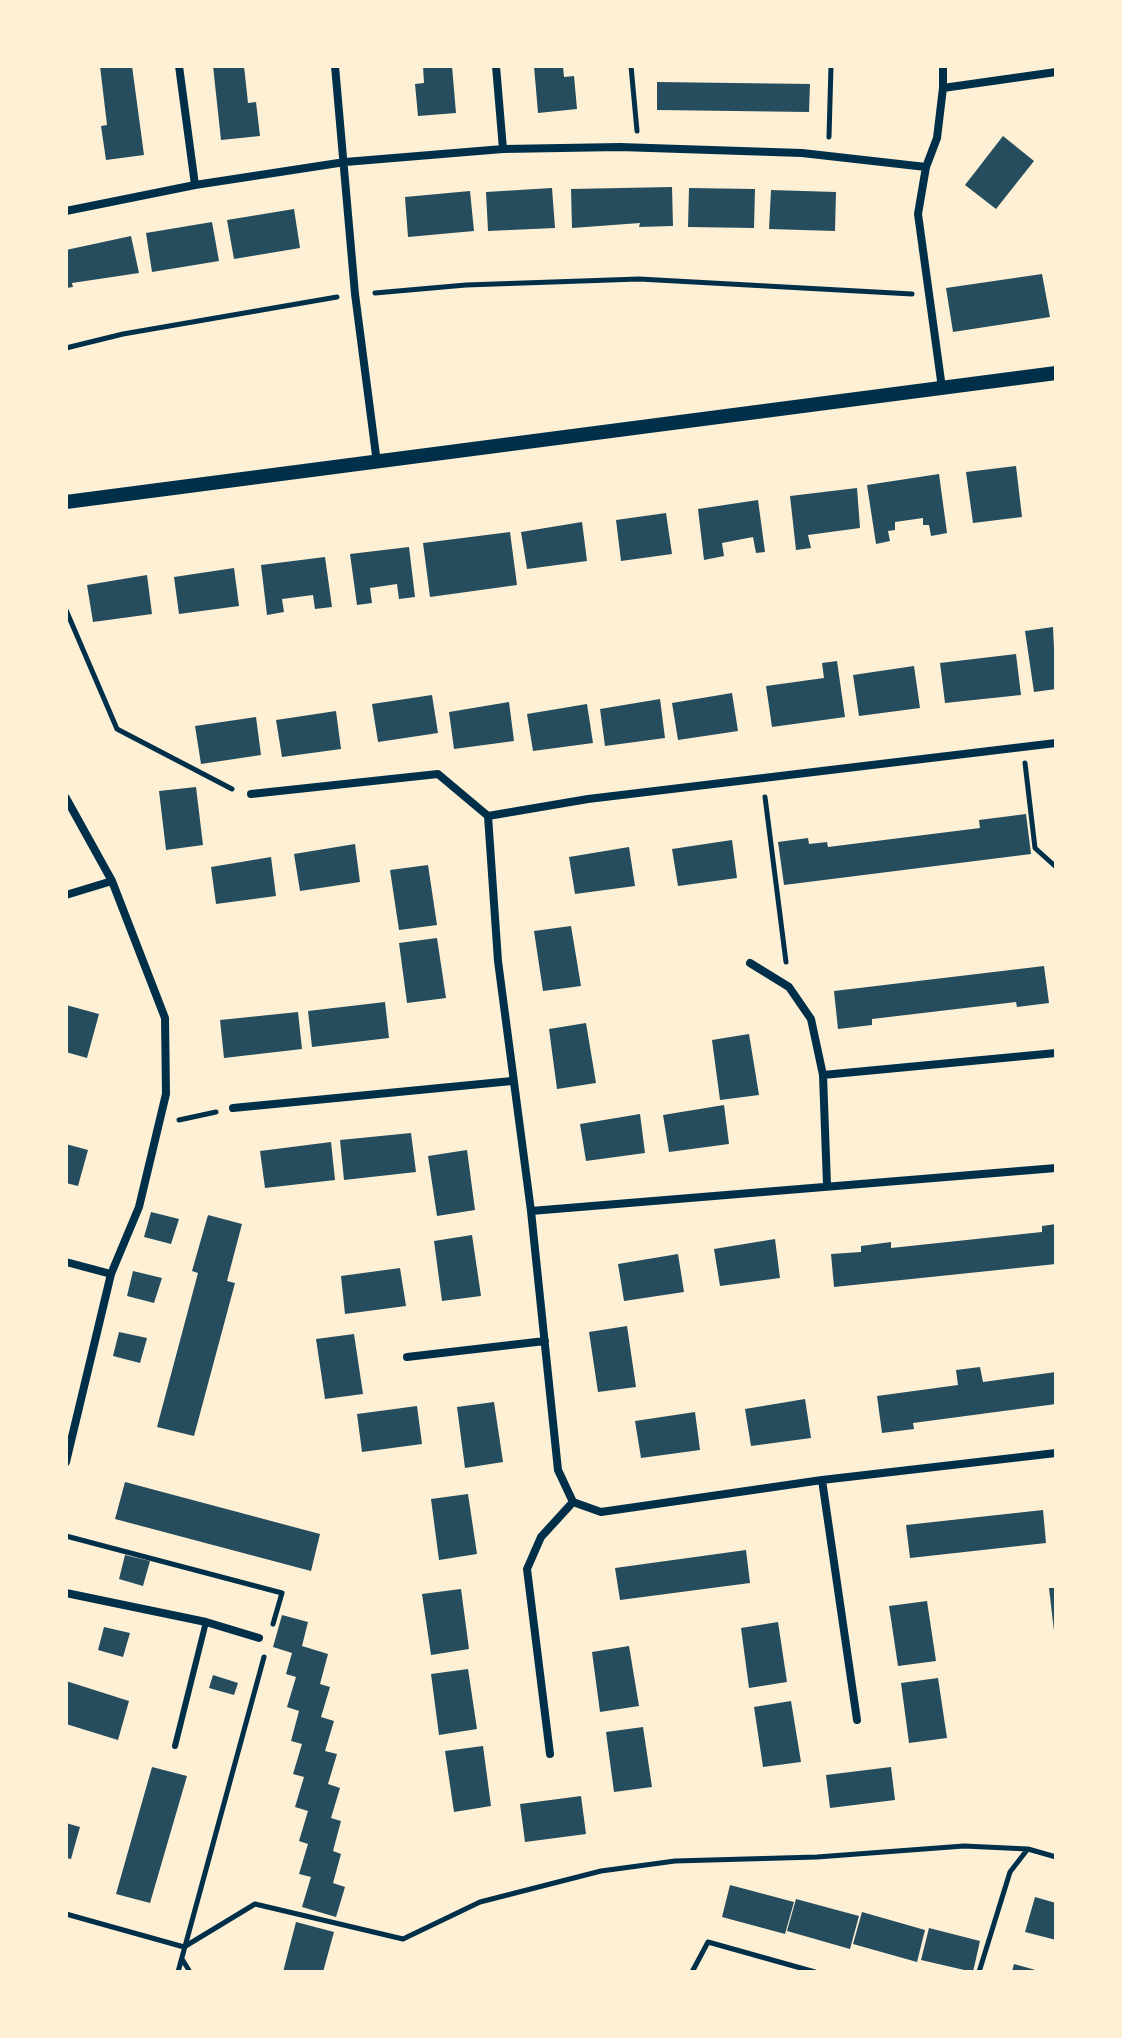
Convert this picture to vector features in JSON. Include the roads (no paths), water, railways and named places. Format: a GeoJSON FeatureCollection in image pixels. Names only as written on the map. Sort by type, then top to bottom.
{"type":"FeatureCollection","features":[{"type":"Feature","properties":{"kind":"street"},"geometry":{"type":"LineString","coordinates":[[179,66],[195,185]]}},
{"type":"Feature","properties":{"kind":"street"},"geometry":{"type":"LineString","coordinates":[[335,66],[355,294],[377,464]]}},
{"type":"Feature","properties":{"kind":"street"},"geometry":{"type":"LineString","coordinates":[[496,66],[503,149]]}},
{"type":"Feature","properties":{"kind":"street"},"geometry":{"type":"LineString","coordinates":[[942,389],[918,214],[926,167],[937,138],[943,66]]}},
{"type":"Feature","properties":{"kind":"street"},"geometry":{"type":"LineString","coordinates":[[943,88],[1056,72]]}},
{"type":"Feature","properties":{"kind":"street"},"geometry":{"type":"LineString","coordinates":[[66,211],[195,185],[345,162],[503,149],[638,148],[829,156],[926,167]]}},
{"type":"Feature","properties":{"kind":"street"},"geometry":{"type":"LineString","coordinates":[[66,502],[377,464],[1056,373]]}},
{"type":"Feature","properties":{"kind":"street"},"geometry":{"type":"LineString","coordinates":[[488,816],[763,778],[1056,743]]}},
{"type":"Feature","properties":{"kind":"street"},"geometry":{"type":"LineString","coordinates":[[251,794],[438,774],[488,816],[512,1081],[531,1211],[558,1470],[573,1502],[601,1512],[822,1480],[1056,1453]]}},
{"type":"Feature","properties":{"kind":"street"},"geometry":{"type":"LineString","coordinates":[[66,798],[112,881],[165,1018],[166,1094],[139,1207],[111,1274],[66,1462]]}},
{"type":"Feature","properties":{"kind":"street"},"geometry":{"type":"LineString","coordinates":[[66,895],[112,881]]}},
{"type":"Feature","properties":{"kind":"street"},"geometry":{"type":"LineString","coordinates":[[750,963],[789,987],[811,1019],[823,1075],[827,1185]]}},
{"type":"Feature","properties":{"kind":"street"},"geometry":{"type":"LineString","coordinates":[[823,1075],[1056,1053]]}},
{"type":"Feature","properties":{"kind":"street"},"geometry":{"type":"LineString","coordinates":[[233,1108],[512,1081]]}},
{"type":"Feature","properties":{"kind":"street"},"geometry":{"type":"LineString","coordinates":[[531,1211],[1056,1168]]}},
{"type":"Feature","properties":{"kind":"street"},"geometry":{"type":"LineString","coordinates":[[66,1262],[111,1274]]}},
{"type":"Feature","properties":{"kind":"street"},"geometry":{"type":"LineString","coordinates":[[407,1357],[545,1341]]}},
{"type":"Feature","properties":{"kind":"street"},"geometry":{"type":"LineString","coordinates":[[822,1480],[857,1720]]}},
{"type":"Feature","properties":{"kind":"street"},"geometry":{"type":"LineString","coordinates":[[550,1754],[527,1569],[541,1537],[573,1502]]}},
{"type":"Feature","properties":{"kind":"street"},"geometry":{"type":"LineString","coordinates":[[66,1593],[206,1622],[259,1638]]}},
{"type":"Feature","properties":{"kind":"lane"},"geometry":{"type":"LineString","coordinates":[[175,1746],[206,1622]]}}]}
